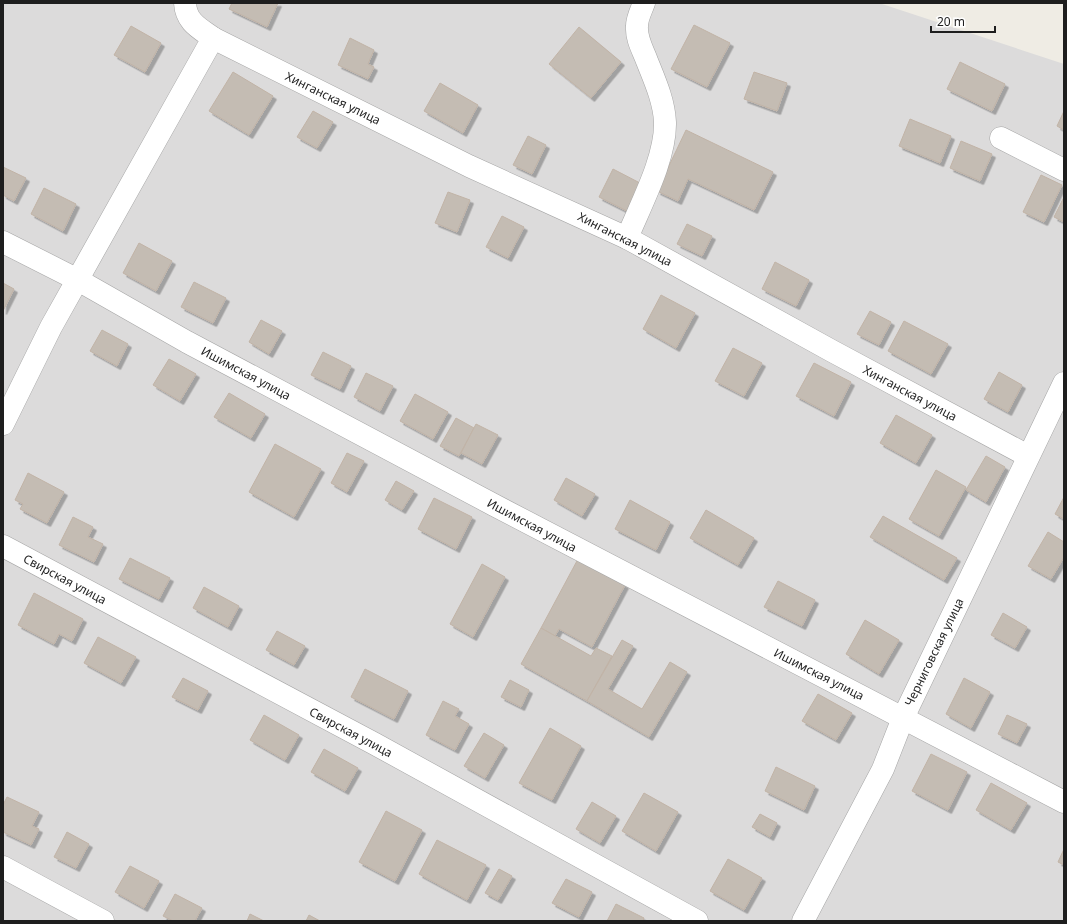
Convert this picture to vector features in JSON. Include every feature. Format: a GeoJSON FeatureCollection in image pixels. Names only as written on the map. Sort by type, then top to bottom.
{"type":"FeatureCollection","features":[{"type":"Feature","properties":{"kind":"street","name":"Хинганская улица"},"geometry":{"type":"LineString","coordinates":[[185,3],[190,20],[213,38],[469,166],[627,238],[832,351],[1028,456]]}},
{"type":"Feature","properties":{"kind":"street"},"geometry":{"type":"LineString","coordinates":[[627,238],[654,175],[664,141],[665,122],[659,89],[639,41],[637,27],[638,17],[644,3]]}},
{"type":"Feature","properties":{"kind":"street"},"geometry":{"type":"LineString","coordinates":[[3,424],[51,327],[213,38]]}},
{"type":"Feature","properties":{"kind":"street"},"geometry":{"type":"LineString","coordinates":[[1001,138],[1064,170]]}},
{"type":"Feature","properties":{"kind":"street","name":"Ишимская улица"},"geometry":{"type":"LineString","coordinates":[[3,242],[78,280],[187,342],[452,483],[1064,802]]}},
{"type":"Feature","properties":{"kind":"street","name":"Черниговская улица"},"geometry":{"type":"LineString","coordinates":[[803,921],[883,769],[903,718],[1064,383]]}},
{"type":"Feature","properties":{"kind":"street","name":"Свирская улица"},"geometry":{"type":"LineString","coordinates":[[3,546],[368,740],[697,921]]}},
{"type":"Feature","properties":{"kind":"street"},"geometry":{"type":"LineString","coordinates":[[3,867],[103,921]]}},
{"type":"Feature","properties":{"kind":"shaded area"},"geometry":{"type":"Polygon","coordinates":[[[3,3],[879,3],[1064,64],[1064,921],[3,921],[3,3]]]}},
{"type":"Feature","properties":{"kind":"building"},"geometry":{"type":"Polygon","coordinates":[[[232,3],[278,3],[267,27],[229,9],[232,3]]]}},
{"type":"Feature","properties":{"kind":"building"},"geometry":{"type":"Polygon","coordinates":[[[694,25],[730,43],[707,87],[671,69],[694,25]]]}},
{"type":"Feature","properties":{"kind":"building"},"geometry":{"type":"Polygon","coordinates":[[[131,26],[161,43],[145,72],[114,55],[131,26]]]}},
{"type":"Feature","properties":{"kind":"building"},"geometry":{"type":"Polygon","coordinates":[[[579,27],[621,62],[591,98],[549,64],[579,27]]]}},
{"type":"Feature","properties":{"kind":"building"},"geometry":{"type":"Polygon","coordinates":[[[350,38],[374,50],[368,64],[374,67],[368,79],[338,65],[350,38]]]}},
{"type":"Feature","properties":{"kind":"building"},"geometry":{"type":"Polygon","coordinates":[[[960,62],[1005,84],[992,111],[947,89],[960,62]]]}},
{"type":"Feature","properties":{"kind":"building"},"geometry":{"type":"Polygon","coordinates":[[[233,72],[273,96],[249,135],[209,111],[233,72]]]}},
{"type":"Feature","properties":{"kind":"building"},"geometry":{"type":"Polygon","coordinates":[[[754,72],[787,83],[777,111],[744,99],[754,72]]]}},
{"type":"Feature","properties":{"kind":"building"},"geometry":{"type":"Polygon","coordinates":[[[440,83],[478,105],[463,133],[424,111],[440,83]]]}},
{"type":"Feature","properties":{"kind":"building"},"geometry":{"type":"Polygon","coordinates":[[[313,111],[333,122],[317,148],[297,137],[313,111]]]}},
{"type":"Feature","properties":{"kind":"building"},"geometry":{"type":"Polygon","coordinates":[[[1064,111],[1064,130],[1057,126],[1064,111]]]}},
{"type":"Feature","properties":{"kind":"building"},"geometry":{"type":"Polygon","coordinates":[[[910,119],[951,136],[940,163],[899,146],[910,119]]]}},
{"type":"Feature","properties":{"kind":"building"},"geometry":{"type":"Polygon","coordinates":[[[686,130],[773,172],[754,210],[688,179],[678,201],[657,191],[686,130]]]}},
{"type":"Feature","properties":{"kind":"building"},"geometry":{"type":"Polygon","coordinates":[[[528,136],[546,145],[532,174],[513,165],[528,136]]]}},
{"type":"Feature","properties":{"kind":"building"},"geometry":{"type":"Polygon","coordinates":[[[961,141],[992,154],[980,181],[950,168],[961,141]]]}},
{"type":"Feature","properties":{"kind":"building"},"geometry":{"type":"Polygon","coordinates":[[[3,167],[26,178],[14,201],[3,195],[3,167]]]}},
{"type":"Feature","properties":{"kind":"building"},"geometry":{"type":"Polygon","coordinates":[[[613,169],[640,183],[627,211],[599,197],[613,169]]]}},
{"type":"Feature","properties":{"kind":"building"},"geometry":{"type":"Polygon","coordinates":[[[1041,175],[1062,185],[1044,222],[1023,212],[1041,175]]]}},
{"type":"Feature","properties":{"kind":"building"},"geometry":{"type":"Polygon","coordinates":[[[44,188],[76,204],[63,231],[31,214],[44,188]]]}},
{"type":"Feature","properties":{"kind":"building"},"geometry":{"type":"Polygon","coordinates":[[[448,192],[470,200],[457,232],[435,223],[448,192]]]}},
{"type":"Feature","properties":{"kind":"building"},"geometry":{"type":"Polygon","coordinates":[[[1064,197],[1064,222],[1054,217],[1064,197]]]}},
{"type":"Feature","properties":{"kind":"building"},"geometry":{"type":"Polygon","coordinates":[[[502,216],[524,227],[508,258],[486,247],[502,216]]]}},
{"type":"Feature","properties":{"kind":"building"},"geometry":{"type":"Polygon","coordinates":[[[687,224],[712,236],[702,256],[677,244],[687,224]]]}},
{"type":"Feature","properties":{"kind":"building"},"geometry":{"type":"Polygon","coordinates":[[[139,243],[172,261],[156,291],[123,273],[139,243]]]}},
{"type":"Feature","properties":{"kind":"building"},"geometry":{"type":"Polygon","coordinates":[[[775,262],[809,280],[796,306],[762,289],[775,262]]]}},
{"type":"Feature","properties":{"kind":"building"},"geometry":{"type":"Polygon","coordinates":[[[194,282],[226,298],[213,323],[181,307],[194,282]]]}},
{"type":"Feature","properties":{"kind":"building"},"geometry":{"type":"Polygon","coordinates":[[[3,283],[14,289],[3,311],[3,283]]]}},
{"type":"Feature","properties":{"kind":"building"},"geometry":{"type":"Polygon","coordinates":[[[661,295],[695,313],[676,348],[643,329],[661,295]]]}},
{"type":"Feature","properties":{"kind":"building"},"geometry":{"type":"Polygon","coordinates":[[[870,311],[891,322],[879,345],[857,334],[870,311]]]}},
{"type":"Feature","properties":{"kind":"building"},"geometry":{"type":"Polygon","coordinates":[[[261,320],[282,331],[269,354],[249,342],[261,320]]]}},
{"type":"Feature","properties":{"kind":"building"},"geometry":{"type":"Polygon","coordinates":[[[904,321],[948,344],[931,374],[888,351],[904,321]]]}},
{"type":"Feature","properties":{"kind":"building"},"geometry":{"type":"Polygon","coordinates":[[[102,330],[128,344],[117,366],[90,351],[102,330]]]}},
{"type":"Feature","properties":{"kind":"building"},"geometry":{"type":"Polygon","coordinates":[[[733,348],[762,363],[744,396],[715,381],[733,348]]]}},
{"type":"Feature","properties":{"kind":"building"},"geometry":{"type":"Polygon","coordinates":[[[323,352],[351,366],[340,389],[311,375],[323,352]]]}},
{"type":"Feature","properties":{"kind":"building"},"geometry":{"type":"Polygon","coordinates":[[[169,359],[196,374],[180,401],[153,385],[169,359]]]}},
{"type":"Feature","properties":{"kind":"building"},"geometry":{"type":"Polygon","coordinates":[[[814,363],[851,382],[834,416],[796,396],[814,363]]]}},
{"type":"Feature","properties":{"kind":"building"},"geometry":{"type":"Polygon","coordinates":[[[999,372],[1022,385],[1008,412],[984,399],[999,372]]]}},
{"type":"Feature","properties":{"kind":"building"},"geometry":{"type":"Polygon","coordinates":[[[366,373],[393,386],[380,411],[354,397],[366,373]]]}},
{"type":"Feature","properties":{"kind":"building"},"geometry":{"type":"Polygon","coordinates":[[[229,393],[265,414],[251,438],[214,417],[229,393]]]}},
{"type":"Feature","properties":{"kind":"building"},"geometry":{"type":"Polygon","coordinates":[[[415,394],[448,412],[433,439],[400,421],[415,394]]]}},
{"type":"Feature","properties":{"kind":"building"},"geometry":{"type":"Polygon","coordinates":[[[896,415],[932,435],[916,463],[880,443],[896,415]]]}},
{"type":"Feature","properties":{"kind":"building"},"geometry":{"type":"Polygon","coordinates":[[[456,418],[474,428],[459,456],[440,446],[456,418]]]}},
{"type":"Feature","properties":{"kind":"building"},"geometry":{"type":"Polygon","coordinates":[[[476,424],[498,435],[482,464],[461,453],[476,424]]]}},
{"type":"Feature","properties":{"kind":"building"},"geometry":{"type":"Polygon","coordinates":[[[275,444],[321,469],[294,517],[249,492],[275,444]]]}},
{"type":"Feature","properties":{"kind":"building"},"geometry":{"type":"Polygon","coordinates":[[[347,453],[364,461],[347,492],[331,483],[347,453]]]}},
{"type":"Feature","properties":{"kind":"building"},"geometry":{"type":"Polygon","coordinates":[[[986,456],[1005,467],[986,502],[966,490],[986,456]]]}},
{"type":"Feature","properties":{"kind":"building"},"geometry":{"type":"Polygon","coordinates":[[[936,470],[966,487],[939,536],[909,519],[936,470]]]}},
{"type":"Feature","properties":{"kind":"building"},"geometry":{"type":"Polygon","coordinates":[[[28,473],[64,492],[47,523],[20,509],[23,504],[15,500],[28,473]]]}},
{"type":"Feature","properties":{"kind":"building"},"geometry":{"type":"Polygon","coordinates":[[[566,478],[595,494],[582,516],[554,500],[566,478]]]}},
{"type":"Feature","properties":{"kind":"building"},"geometry":{"type":"Polygon","coordinates":[[[396,481],[414,491],[402,510],[385,500],[396,481]]]}},
{"type":"Feature","properties":{"kind":"building"},"geometry":{"type":"Polygon","coordinates":[[[1064,497],[1064,519],[1055,514],[1064,497]]]}},
{"type":"Feature","properties":{"kind":"building"},"geometry":{"type":"Polygon","coordinates":[[[434,498],[472,517],[456,549],[418,529],[434,498]]]}},
{"type":"Feature","properties":{"kind":"building"},"geometry":{"type":"Polygon","coordinates":[[[630,500],[670,522],[656,550],[615,529],[630,500]]]}},
{"type":"Feature","properties":{"kind":"building"},"geometry":{"type":"Polygon","coordinates":[[[706,510],[754,538],[738,565],[690,538],[706,510]]]}},
{"type":"Feature","properties":{"kind":"building"},"geometry":{"type":"Polygon","coordinates":[[[883,516],[957,558],[944,580],[870,537],[883,516]]]}},
{"type":"Feature","properties":{"kind":"building"},"geometry":{"type":"Polygon","coordinates":[[[73,517],[93,527],[88,537],[103,544],[94,562],[59,545],[73,517]]]}},
{"type":"Feature","properties":{"kind":"building"},"geometry":{"type":"Polygon","coordinates":[[[1048,532],[1064,542],[1064,557],[1051,579],[1028,566],[1048,532]]]}},
{"type":"Feature","properties":{"kind":"building"},"geometry":{"type":"Polygon","coordinates":[[[130,558],[170,578],[159,599],[119,579],[130,558]]]}},
{"type":"Feature","properties":{"kind":"building"},"geometry":{"type":"Polygon","coordinates":[[[578,559],[625,585],[592,647],[559,629],[555,636],[541,628],[578,559]]]}},
{"type":"Feature","properties":{"kind":"building"},"geometry":{"type":"Polygon","coordinates":[[[482,564],[505,577],[473,637],[450,624],[482,564]]]}},
{"type":"Feature","properties":{"kind":"building"},"geometry":{"type":"Polygon","coordinates":[[[778,581],[815,600],[802,626],[764,607],[778,581]]]}},
{"type":"Feature","properties":{"kind":"building"},"geometry":{"type":"Polygon","coordinates":[[[204,587],[239,606],[228,627],[193,608],[204,587]]]}},
{"type":"Feature","properties":{"kind":"building"},"geometry":{"type":"Polygon","coordinates":[[[34,593],[83,619],[72,641],[59,634],[54,644],[18,625],[34,593]]]}},
{"type":"Feature","properties":{"kind":"building"},"geometry":{"type":"Polygon","coordinates":[[[1003,613],[1027,627],[1015,648],[991,635],[1003,613]]]}},
{"type":"Feature","properties":{"kind":"building"},"geometry":{"type":"Polygon","coordinates":[[[865,620],[899,640],[879,674],[846,654],[865,620]]]}},
{"type":"Feature","properties":{"kind":"building"},"geometry":{"type":"Polygon","coordinates":[[[541,628],[591,656],[596,648],[612,656],[587,701],[521,664],[541,628]]]}},
{"type":"Feature","properties":{"kind":"building"},"geometry":{"type":"Polygon","coordinates":[[[277,631],[305,646],[294,665],[266,650],[277,631]]]}},
{"type":"Feature","properties":{"kind":"building"},"geometry":{"type":"Polygon","coordinates":[[[98,637],[136,657],[121,683],[84,663],[98,637]]]}},
{"type":"Feature","properties":{"kind":"building"},"geometry":{"type":"Polygon","coordinates":[[[622,640],[633,646],[608,689],[642,709],[670,662],[687,672],[649,737],[587,701],[622,640]]]}},
{"type":"Feature","properties":{"kind":"building"},"geometry":{"type":"Polygon","coordinates":[[[365,669],[408,691],[394,719],[351,697],[365,669]]]}},
{"type":"Feature","properties":{"kind":"building"},"geometry":{"type":"Polygon","coordinates":[[[183,678],[208,691],[198,710],[172,697],[183,678]]]}},
{"type":"Feature","properties":{"kind":"building"},"geometry":{"type":"Polygon","coordinates":[[[964,678],[990,692],[971,728],[946,714],[964,678]]]}},
{"type":"Feature","properties":{"kind":"building"},"geometry":{"type":"Polygon","coordinates":[[[510,680],[529,690],[521,707],[501,697],[510,680]]]}},
{"type":"Feature","properties":{"kind":"building"},"geometry":{"type":"Polygon","coordinates":[[[818,694],[852,713],[836,740],[802,721],[818,694]]]}},
{"type":"Feature","properties":{"kind":"building"},"geometry":{"type":"Polygon","coordinates":[[[443,701],[459,709],[455,716],[469,724],[455,750],[426,735],[443,701]]]}},
{"type":"Feature","properties":{"kind":"building"},"geometry":{"type":"Polygon","coordinates":[[[264,715],[299,735],[285,760],[250,740],[264,715]]]}},
{"type":"Feature","properties":{"kind":"building"},"geometry":{"type":"Polygon","coordinates":[[[1007,715],[1027,724],[1017,743],[998,734],[1007,715]]]}},
{"type":"Feature","properties":{"kind":"building"},"geometry":{"type":"Polygon","coordinates":[[[550,728],[581,746],[552,800],[519,783],[550,728]]]}},
{"type":"Feature","properties":{"kind":"building"},"geometry":{"type":"Polygon","coordinates":[[[484,733],[504,745],[485,778],[464,766],[484,733]]]}},
{"type":"Feature","properties":{"kind":"building"},"geometry":{"type":"Polygon","coordinates":[[[324,749],[358,768],[345,791],[311,772],[324,749]]]}},
{"type":"Feature","properties":{"kind":"building"},"geometry":{"type":"Polygon","coordinates":[[[931,754],[967,772],[948,810],[912,791],[931,754]]]}},
{"type":"Feature","properties":{"kind":"building"},"geometry":{"type":"Polygon","coordinates":[[[776,767],[815,786],[804,810],[765,791],[776,767]]]}},
{"type":"Feature","properties":{"kind":"building"},"geometry":{"type":"Polygon","coordinates":[[[991,783],[1027,803],[1011,830],[976,810],[991,783]]]}},
{"type":"Feature","properties":{"kind":"building"},"geometry":{"type":"Polygon","coordinates":[[[644,793],[678,812],[656,851],[622,831],[644,793]]]}},
{"type":"Feature","properties":{"kind":"building"},"geometry":{"type":"Polygon","coordinates":[[[7,797],[39,812],[32,826],[39,829],[31,845],[3,832],[3,805],[7,797]]]}},
{"type":"Feature","properties":{"kind":"building"},"geometry":{"type":"Polygon","coordinates":[[[592,802],[616,816],[600,843],[576,829],[592,802]]]}},
{"type":"Feature","properties":{"kind":"building"},"geometry":{"type":"Polygon","coordinates":[[[386,811],[422,830],[395,881],[359,862],[386,811]]]}},
{"type":"Feature","properties":{"kind":"building"},"geometry":{"type":"Polygon","coordinates":[[[760,814],[777,823],[770,837],[752,827],[760,814]]]}},
{"type":"Feature","properties":{"kind":"building"},"geometry":{"type":"Polygon","coordinates":[[[67,832],[89,844],[76,868],[54,857],[67,832]]]}},
{"type":"Feature","properties":{"kind":"building"},"geometry":{"type":"Polygon","coordinates":[[[437,840],[486,865],[467,900],[419,874],[437,840]]]}},
{"type":"Feature","properties":{"kind":"building"},"geometry":{"type":"Polygon","coordinates":[[[1064,849],[1064,865],[1058,862],[1064,849]]]}},
{"type":"Feature","properties":{"kind":"building"},"geometry":{"type":"Polygon","coordinates":[[[728,859],[762,878],[744,910],[710,891],[728,859]]]}},
{"type":"Feature","properties":{"kind":"building"},"geometry":{"type":"Polygon","coordinates":[[[130,866],[159,881],[144,908],[115,892],[130,866]]]}},
{"type":"Feature","properties":{"kind":"building"},"geometry":{"type":"Polygon","coordinates":[[[499,869],[512,876],[498,900],[485,893],[499,869]]]}},
{"type":"Feature","properties":{"kind":"building"},"geometry":{"type":"Polygon","coordinates":[[[566,879],[592,892],[579,917],[552,903],[566,879]]]}},
{"type":"Feature","properties":{"kind":"building"},"geometry":{"type":"Polygon","coordinates":[[[175,894],[202,908],[195,921],[173,921],[163,916],[175,894]]]}},
{"type":"Feature","properties":{"kind":"building"},"geometry":{"type":"Polygon","coordinates":[[[616,904],[644,918],[643,921],[607,921],[616,904]]]}},
{"type":"Feature","properties":{"kind":"building"},"geometry":{"type":"Polygon","coordinates":[[[250,914],[264,921],[247,921],[250,914]]]}},
{"type":"Feature","properties":{"kind":"building"},"geometry":{"type":"Polygon","coordinates":[[[309,915],[320,921],[306,921],[309,915]]]}}]}
